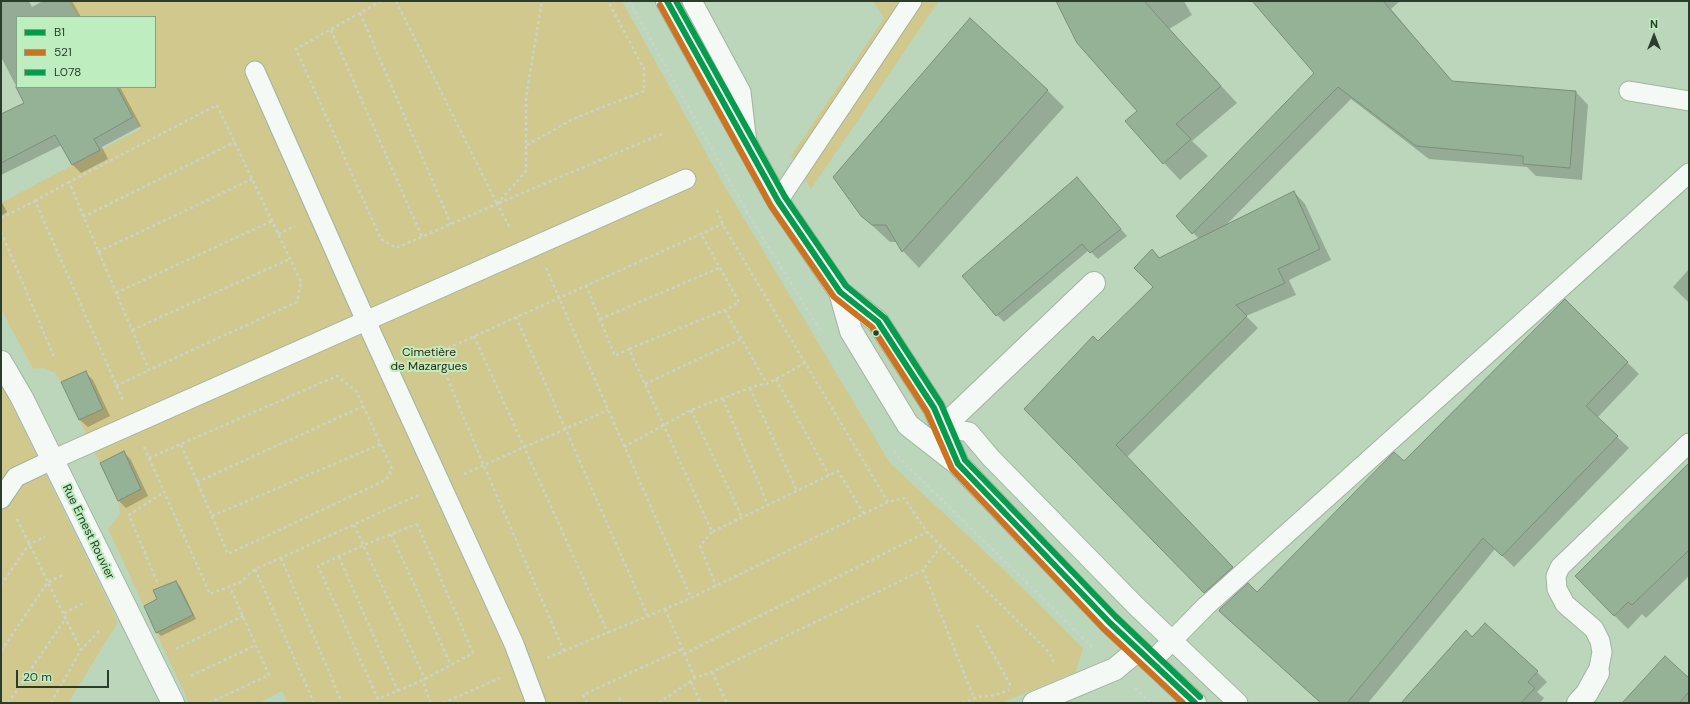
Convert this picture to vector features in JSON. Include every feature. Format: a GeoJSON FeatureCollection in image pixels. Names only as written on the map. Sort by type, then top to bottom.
{"type":"FeatureCollection","features":[{"type":"Feature","properties":{"kind":"main road"},"geometry":{"type":"LineString","coordinates":[[667,1],[778,201],[840,292],[878,322],[934,408],[958,464]]}},
{"type":"Feature","properties":{"kind":"main road"},"geometry":{"type":"LineString","coordinates":[[942,427],[1094,283]]}},
{"type":"Feature","properties":{"kind":"main road"},"geometry":{"type":"LineString","coordinates":[[840,292],[851,331],[908,425],[958,464],[1109,622],[1195,703]]}},
{"type":"Feature","properties":{"kind":"main road","name":"Rue Ernest Rouvier"},"geometry":{"type":"LineString","coordinates":[[1,362],[22,398],[173,703]]}},
{"type":"Feature","properties":{"kind":"main road"},"geometry":{"type":"LineString","coordinates":[[1034,703],[1144,656]]}},
{"type":"Feature","properties":{"kind":"main road"},"geometry":{"type":"LineString","coordinates":[[1578,703],[1587,693],[1598,673]]}},
{"type":"Feature","properties":{"kind":"lane"},"geometry":{"type":"LineString","coordinates":[[692,1],[741,92],[748,148]]}},
{"type":"Feature","properties":{"kind":"lane"},"geometry":{"type":"LineString","coordinates":[[778,201],[912,1]]}},
{"type":"Feature","properties":{"kind":"lane"},"geometry":{"type":"LineString","coordinates":[[255,71],[366,321],[514,644],[536,703]]}},
{"type":"Feature","properties":{"kind":"lane"},"geometry":{"type":"LineString","coordinates":[[1629,91],[1689,101]]}},
{"type":"Feature","properties":{"kind":"lane"},"geometry":{"type":"LineString","coordinates":[[1144,656],[1172,641],[1206,606],[1689,173]]}},
{"type":"Feature","properties":{"kind":"lane"},"geometry":{"type":"LineString","coordinates":[[3,496],[16,477],[52,460],[686,180]]}},
{"type":"Feature","properties":{"kind":"lane"},"geometry":{"type":"LineString","coordinates":[[942,427],[969,432],[991,458],[1073,543],[1172,641],[1238,703]]}},
{"type":"Feature","properties":{"kind":"lane"},"geometry":{"type":"LineString","coordinates":[[1598,673],[1602,652],[1600,641],[1594,629],[1565,604],[1557,589],[1556,576],[1560,567],[1689,443]]}},
{"type":"Feature","properties":{"kind":"path"},"geometry":{"type":"LineString","coordinates":[[381,1],[296,50],[381,239],[396,248],[664,132]]}},
{"type":"Feature","properties":{"kind":"path"},"geometry":{"type":"LineString","coordinates":[[396,1],[497,204],[529,249],[559,298],[691,598]]}},
{"type":"Feature","properties":{"kind":"path"},"geometry":{"type":"LineString","coordinates":[[497,204],[526,171],[526,97],[542,1]]}},
{"type":"Feature","properties":{"kind":"path"},"geometry":{"type":"LineString","coordinates":[[527,145],[573,119],[644,91],[644,69],[608,1]]}},
{"type":"Feature","properties":{"kind":"path"},"geometry":{"type":"LineString","coordinates":[[360,13],[451,224]]}},
{"type":"Feature","properties":{"kind":"path"},"geometry":{"type":"LineString","coordinates":[[331,30],[422,237]]}},
{"type":"Feature","properties":{"kind":"path"},"geometry":{"type":"LineString","coordinates":[[1,218],[217,105],[301,282],[297,302],[116,386]]}},
{"type":"Feature","properties":{"kind":"path"},"geometry":{"type":"LineString","coordinates":[[83,217],[235,142]]}},
{"type":"Feature","properties":{"kind":"path"},"geometry":{"type":"LineString","coordinates":[[98,252],[252,179]]}},
{"type":"Feature","properties":{"kind":"path"},"geometry":{"type":"LineString","coordinates":[[69,182],[149,370]]}},
{"type":"Feature","properties":{"kind":"path"},"geometry":{"type":"LineString","coordinates":[[35,201],[116,386],[210,594],[241,582],[255,568],[281,558],[441,484],[608,410]]}},
{"type":"Feature","properties":{"kind":"path"},"geometry":{"type":"LineString","coordinates":[[717,210],[723,224],[888,502]]}},
{"type":"Feature","properties":{"kind":"path"},"geometry":{"type":"LineString","coordinates":[[116,293],[272,221]]}},
{"type":"Feature","properties":{"kind":"path"},"geometry":{"type":"LineString","coordinates":[[564,651],[437,353],[723,224]]}},
{"type":"Feature","properties":{"kind":"path"},"geometry":{"type":"LineString","coordinates":[[1,232],[55,358]]}},
{"type":"Feature","properties":{"kind":"path"},"geometry":{"type":"LineString","coordinates":[[586,285],[615,356],[725,310],[739,302],[701,234]]}},
{"type":"Feature","properties":{"kind":"path"},"geometry":{"type":"LineString","coordinates":[[132,330],[290,259]]}},
{"type":"Feature","properties":{"kind":"path"},"geometry":{"type":"LineString","coordinates":[[600,319],[719,268]]}},
{"type":"Feature","properties":{"kind":"path"},"geometry":{"type":"LineString","coordinates":[[725,310],[767,384]]}},
{"type":"Feature","properties":{"kind":"path"},"geometry":{"type":"LineString","coordinates":[[516,317],[648,616]]}},
{"type":"Feature","properties":{"kind":"path"},"geometry":{"type":"LineString","coordinates":[[474,336],[608,632]]}},
{"type":"Feature","properties":{"kind":"path"},"geometry":{"type":"LineString","coordinates":[[645,384],[741,339]]}},
{"type":"Feature","properties":{"kind":"path"},"geometry":{"type":"LineString","coordinates":[[630,349],[712,532]]}},
{"type":"Feature","properties":{"kind":"path"},"geometry":{"type":"LineString","coordinates":[[624,447],[691,410],[750,388],[767,384],[805,363]]}},
{"type":"Feature","properties":{"kind":"path"},"geometry":{"type":"LineString","coordinates":[[149,458],[181,444],[337,376],[357,392],[392,469],[386,480],[228,554],[181,444]]}},
{"type":"Feature","properties":{"kind":"path"},"geometry":{"type":"LineString","coordinates":[[776,379],[829,475]]}},
{"type":"Feature","properties":{"kind":"path"},"geometry":{"type":"LineString","coordinates":[[750,388],[797,491]]}},
{"type":"Feature","properties":{"kind":"path"},"geometry":{"type":"LineString","coordinates":[[723,399],[768,505]]}},
{"type":"Feature","properties":{"kind":"path"},"geometry":{"type":"LineString","coordinates":[[197,482],[364,406]]}},
{"type":"Feature","properties":{"kind":"path"},"geometry":{"type":"LineString","coordinates":[[691,410],[742,518]]}},
{"type":"Feature","properties":{"kind":"path"},"geometry":{"type":"LineString","coordinates":[[212,516],[380,444]]}},
{"type":"Feature","properties":{"kind":"path"},"geometry":{"type":"LineString","coordinates":[[716,586],[700,546],[712,532],[838,470],[864,514]]}},
{"type":"Feature","properties":{"kind":"path"},"geometry":{"type":"LineString","coordinates":[[157,582],[129,515],[164,492]]}},
{"type":"Feature","properties":{"kind":"path"},"geometry":{"type":"LineString","coordinates":[[3,496],[64,613],[81,650]]}},
{"type":"Feature","properties":{"kind":"path"},"geometry":{"type":"LineString","coordinates":[[443,703],[522,668],[691,598],[888,502],[904,498],[927,532],[1050,653],[1055,665]]}},
{"type":"Feature","properties":{"kind":"path"},"geometry":{"type":"LineString","coordinates":[[417,524],[473,653],[425,679],[378,699],[318,566],[364,545],[417,524]]}},
{"type":"Feature","properties":{"kind":"path"},"geometry":{"type":"LineString","coordinates":[[354,525],[425,679],[424,686],[431,703]]}},
{"type":"Feature","properties":{"kind":"path"},"geometry":{"type":"LineString","coordinates":[[684,654],[927,532]]}},
{"type":"Feature","properties":{"kind":"path"},"geometry":{"type":"LineString","coordinates":[[391,534],[451,664]]}},
{"type":"Feature","properties":{"kind":"path"},"geometry":{"type":"LineString","coordinates":[[1,585],[29,544],[45,537]]}},
{"type":"Feature","properties":{"kind":"path"},"geometry":{"type":"LineString","coordinates":[[658,703],[695,678],[712,672],[923,570],[941,546]]}},
{"type":"Feature","properties":{"kind":"path"},"geometry":{"type":"LineString","coordinates":[[339,557],[398,691]]}},
{"type":"Feature","properties":{"kind":"path"},"geometry":{"type":"LineString","coordinates":[[281,558],[342,703]]}},
{"type":"Feature","properties":{"kind":"path"},"geometry":{"type":"LineString","coordinates":[[255,568],[314,703]]}},
{"type":"Feature","properties":{"kind":"path"},"geometry":{"type":"LineString","coordinates":[[923,570],[974,698]]}},
{"type":"Feature","properties":{"kind":"path"},"geometry":{"type":"LineString","coordinates":[[1,651],[48,582],[63,575]]}},
{"type":"Feature","properties":{"kind":"path"},"geometry":{"type":"LineString","coordinates":[[208,703],[269,675],[230,587]]}},
{"type":"Feature","properties":{"kind":"path"},"geometry":{"type":"LineString","coordinates":[[64,613],[86,602]]}},
{"type":"Feature","properties":{"kind":"path"},"geometry":{"type":"LineString","coordinates":[[665,609],[695,678]]}},
{"type":"Feature","properties":{"kind":"path"},"geometry":{"type":"LineString","coordinates":[[172,651],[243,616]]}},
{"type":"Feature","properties":{"kind":"path"},"geometry":{"type":"LineString","coordinates":[[8,703],[66,618]]}},
{"type":"Feature","properties":{"kind":"path"},"geometry":{"type":"LineString","coordinates":[[962,703],[974,698],[995,696],[1013,689],[977,625]]}},
{"type":"Feature","properties":{"kind":"path"},"geometry":{"type":"LineString","coordinates":[[51,703],[81,650],[100,630]]}},
{"type":"Feature","properties":{"kind":"path"},"geometry":{"type":"LineString","coordinates":[[188,677],[256,645]]}},
{"type":"Feature","properties":{"kind":"path"},"geometry":{"type":"LineString","coordinates":[[586,703],[583,695],[682,648]]}},
{"type":"Feature","properties":{"kind":"path"},"geometry":{"type":"LineString","coordinates":[[712,672],[728,703]]}},
{"type":"Feature","properties":{"kind":"path"},"geometry":{"type":"LineString","coordinates":[[691,682],[701,703]]}},
{"type":"Feature","properties":{"kind":"path"},"geometry":{"type":"LineString","coordinates":[[1134,688],[1150,703]]}},
{"type":"Feature","properties":{"kind":"path"},"geometry":{"type":"LineString","coordinates":[[619,698],[622,703]]}},
{"type":"Feature","properties":{"kind":"green space","name":"Cimetière de Mazargues"},"geometry":{"type":"Polygon","coordinates":[[[69,1],[622,1],[721,180],[890,463],[998,564],[1083,648],[1076,672],[1001,703],[288,703],[282,691],[259,703],[189,703],[108,529],[120,514],[119,504],[62,383],[55,373],[44,368],[33,369],[1,309],[1,203],[140,129],[118,88],[156,88],[156,16],[77,16],[69,1]]]}},
{"type":"Feature","properties":{"kind":"green space"},"geometry":{"type":"Polygon","coordinates":[[[873,1],[939,1],[811,189],[791,156],[884,18],[873,1]]]}},
{"type":"Feature","properties":{"kind":"green space"},"geometry":{"type":"Polygon","coordinates":[[[1,383],[118,622],[68,703],[1,703],[1,383]]]}},
{"type":"Feature","properties":{"kind":"building"},"geometry":{"type":"Polygon","coordinates":[[[1056,1],[1144,1],[1221,86],[1176,124],[1191,139],[1163,164],[1125,121],[1137,111],[1077,43],[1056,1]]]}},
{"type":"Feature","properties":{"kind":"building"},"geometry":{"type":"Polygon","coordinates":[[[1252,1],[1383,1],[1452,81],[1576,91],[1570,168],[1523,164],[1523,156],[1416,146],[1338,87],[1192,234],[1176,216],[1314,73],[1252,1]]]}},
{"type":"Feature","properties":{"kind":"building"},"geometry":{"type":"Polygon","coordinates":[[[970,18],[1048,90],[902,252],[886,225],[872,225],[861,216],[833,177],[970,18]]]}},
{"type":"Feature","properties":{"kind":"building"},"geometry":{"type":"Polygon","coordinates":[[[16,88],[118,88],[133,117],[94,139],[100,150],[72,165],[55,135],[1,163],[1,114],[24,103],[16,88]]]}},
{"type":"Feature","properties":{"kind":"building"},"geometry":{"type":"Polygon","coordinates":[[[1077,177],[1121,229],[1090,253],[1082,244],[996,316],[962,276],[1077,177]]]}},
{"type":"Feature","properties":{"kind":"building"},"geometry":{"type":"Polygon","coordinates":[[[1294,191],[1320,249],[1278,269],[1285,283],[1236,305],[1247,316],[1116,445],[1233,567],[1204,593],[1024,409],[1093,336],[1098,341],[1153,287],[1134,268],[1152,249],[1159,258],[1294,191]]]}},
{"type":"Feature","properties":{"kind":"building"},"geometry":{"type":"Polygon","coordinates":[[[1565,299],[1628,362],[1586,406],[1618,436],[1502,556],[1483,538],[1347,703],[1321,703],[1219,611],[1220,609],[1248,583],[1257,592],[1394,452],[1404,461],[1565,299]]]}},
{"type":"Feature","properties":{"kind":"building"},"geometry":{"type":"Polygon","coordinates":[[[86,371],[103,409],[79,420],[61,382],[86,371]]]}},
{"type":"Feature","properties":{"kind":"building"},"geometry":{"type":"Polygon","coordinates":[[[124,451],[141,489],[118,501],[100,463],[124,451]]]}},
{"type":"Feature","properties":{"kind":"building"},"geometry":{"type":"Polygon","coordinates":[[[1689,463],[1689,550],[1632,605],[1628,602],[1614,616],[1575,576],[1689,463]]]}},
{"type":"Feature","properties":{"kind":"building"},"geometry":{"type":"Polygon","coordinates":[[[176,581],[193,615],[156,633],[144,606],[157,599],[153,590],[176,581]]]}},
{"type":"Feature","properties":{"kind":"building"},"geometry":{"type":"Polygon","coordinates":[[[1485,623],[1538,671],[1528,682],[1535,688],[1521,703],[1401,703],[1466,630],[1472,637],[1485,623]]]}},
{"type":"Feature","properties":{"kind":"building"},"geometry":{"type":"Polygon","coordinates":[[[1665,656],[1689,678],[1689,692],[1679,703],[1622,703],[1665,656]]]}},
{"type":"Feature","properties":{"kind":"transit line","name":"B1"},"geometry":{"type":"LineString","coordinates":[[667,1],[778,201],[840,292],[878,322],[934,408],[958,464],[1109,622],[1195,703]]}},
{"type":"Feature","properties":{"kind":"transit line","name":"L078"},"geometry":{"type":"LineString","coordinates":[[676,1],[785,197],[846,286],[885,318],[941,404],[965,460],[1115,616],[1200,697]]}},
{"type":"Feature","properties":{"kind":"transit line","name":"521"},"geometry":{"type":"LineString","coordinates":[[660,5],[771,206],[834,297],[872,327],[927,412],[952,469],[1103,628],[1183,703]]}}]}
